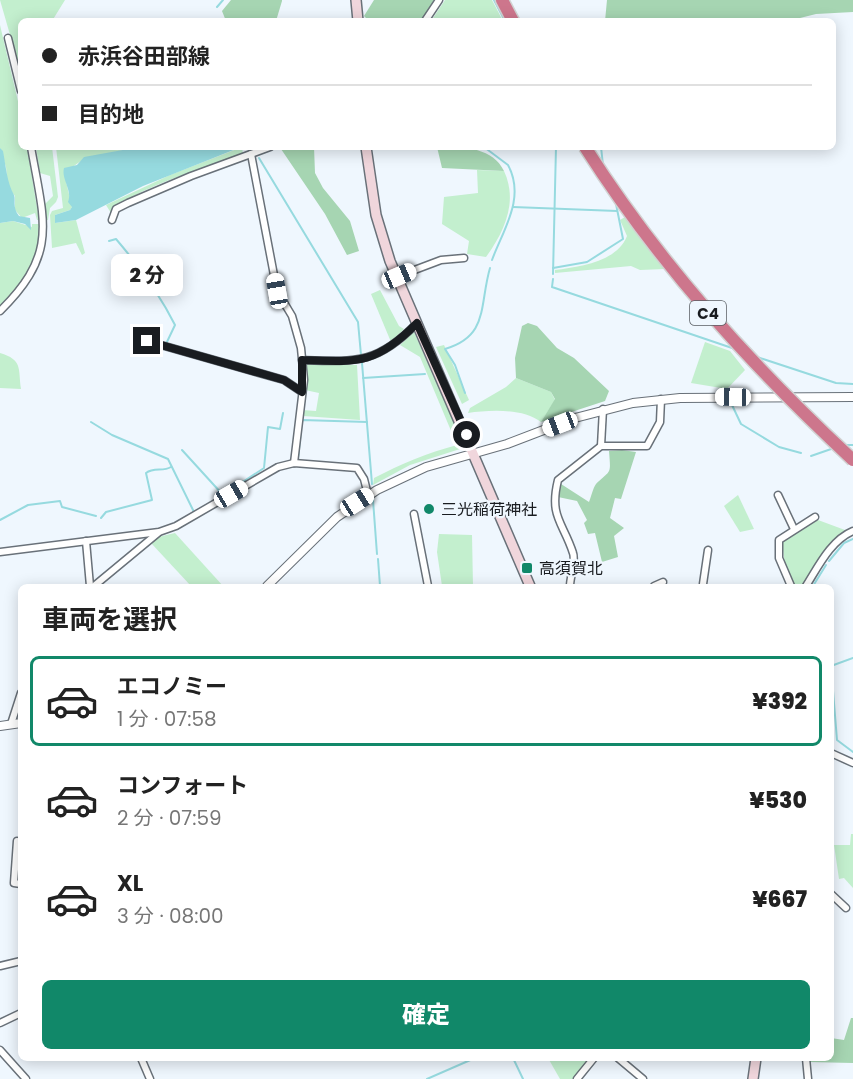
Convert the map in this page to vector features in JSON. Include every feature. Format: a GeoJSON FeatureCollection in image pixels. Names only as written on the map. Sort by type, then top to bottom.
{"type":"FeatureCollection","features":[{"type":"Feature","properties":{"kind":"highway"},"geometry":{"type":"LineString","coordinates":[[502,0],[511,18]]}},
{"type":"Feature","properties":{"kind":"highway","name":"C4"},"geometry":{"type":"LineString","coordinates":[[587,150],[640,228],[715,322],[765,376],[853,460]]}},
{"type":"Feature","properties":{"kind":"main road"},"geometry":{"type":"LineString","coordinates":[[357,0],[358,18]]}},
{"type":"Feature","properties":{"kind":"main road"},"geometry":{"type":"LineString","coordinates":[[366,150],[376,215],[396,277],[475,454],[529,584]]}},
{"type":"Feature","properties":{"kind":"main road"},"geometry":{"type":"LineString","coordinates":[[753,1079],[756,1061]]}},
{"type":"Feature","properties":{"kind":"street"},"geometry":{"type":"LineString","coordinates":[[427,18],[439,0]]}},
{"type":"Feature","properties":{"kind":"street"},"geometry":{"type":"LineString","coordinates":[[8,38],[18,79]]}},
{"type":"Feature","properties":{"kind":"street"},"geometry":{"type":"LineString","coordinates":[[0,311],[30,278],[41,254],[42,220],[31,150]]}},
{"type":"Feature","properties":{"kind":"street"},"geometry":{"type":"LineString","coordinates":[[112,220],[116,209],[128,203],[262,150]]}},
{"type":"Feature","properties":{"kind":"street"},"geometry":{"type":"LineString","coordinates":[[251,154],[277,291],[292,316],[302,360],[302,392],[294,463]]}},
{"type":"Feature","properties":{"kind":"street"},"geometry":{"type":"LineString","coordinates":[[396,277],[441,260],[464,258]]}},
{"type":"Feature","properties":{"kind":"street"},"geometry":{"type":"LineString","coordinates":[[302,360],[364,360],[403,337],[417,323]]}},
{"type":"Feature","properties":{"kind":"street"},"geometry":{"type":"LineString","coordinates":[[147,341],[284,380],[302,392]]}},
{"type":"Feature","properties":{"kind":"street"},"geometry":{"type":"LineString","coordinates":[[269,584],[337,517],[368,495],[411,473],[475,454],[603,410],[661,399],[853,397]]}},
{"type":"Feature","properties":{"kind":"street"},"geometry":{"type":"LineString","coordinates":[[570,584],[574,553],[559,524],[555,505],[558,480],[601,446],[647,446],[660,422],[661,399]]}},
{"type":"Feature","properties":{"kind":"street"},"geometry":{"type":"LineString","coordinates":[[601,446],[603,410]]}},
{"type":"Feature","properties":{"kind":"street"},"geometry":{"type":"LineString","coordinates":[[0,552],[159,532],[176,526],[278,467],[294,463],[357,468],[364,478],[368,495]]}},
{"type":"Feature","properties":{"kind":"street"},"geometry":{"type":"LineString","coordinates":[[778,495],[794,529]]}},
{"type":"Feature","properties":{"kind":"street"},"geometry":{"type":"LineString","coordinates":[[414,514],[428,584]]}},
{"type":"Feature","properties":{"kind":"street"},"geometry":{"type":"LineString","coordinates":[[790,584],[778,550],[779,540],[815,517]]}},
{"type":"Feature","properties":{"kind":"street"},"geometry":{"type":"LineString","coordinates":[[807,584],[833,546],[853,531]]}},
{"type":"Feature","properties":{"kind":"street"},"geometry":{"type":"LineString","coordinates":[[94,584],[159,532]]}},
{"type":"Feature","properties":{"kind":"street"},"geometry":{"type":"LineString","coordinates":[[86,541],[92,584]]}},
{"type":"Feature","properties":{"kind":"street"},"geometry":{"type":"LineString","coordinates":[[703,584],[708,550]]}},
{"type":"Feature","properties":{"kind":"street"},"geometry":{"type":"LineString","coordinates":[[658,584],[663,582]]}},
{"type":"Feature","properties":{"kind":"street"},"geometry":{"type":"LineString","coordinates":[[11,724],[18,702]]}},
{"type":"Feature","properties":{"kind":"street"},"geometry":{"type":"LineString","coordinates":[[0,726],[18,723]]}},
{"type":"Feature","properties":{"kind":"street"},"geometry":{"type":"LineString","coordinates":[[834,754],[853,763]]}},
{"type":"Feature","properties":{"kind":"street"},"geometry":{"type":"LineString","coordinates":[[17,841],[14,883],[18,884]]}},
{"type":"Feature","properties":{"kind":"street"},"geometry":{"type":"LineString","coordinates":[[834,897],[846,908]]}},
{"type":"Feature","properties":{"kind":"street"},"geometry":{"type":"LineString","coordinates":[[0,966],[18,962]]}},
{"type":"Feature","properties":{"kind":"street"},"geometry":{"type":"LineString","coordinates":[[0,1023],[18,1015]]}},
{"type":"Feature","properties":{"kind":"street"},"geometry":{"type":"LineString","coordinates":[[0,1050],[26,1079]]}},
{"type":"Feature","properties":{"kind":"street"},"geometry":{"type":"LineString","coordinates":[[142,1061],[150,1079]]}},
{"type":"Feature","properties":{"kind":"street"},"geometry":{"type":"LineString","coordinates":[[578,1079],[592,1061]]}},
{"type":"Feature","properties":{"kind":"street"},"geometry":{"type":"LineString","coordinates":[[622,1061],[643,1079]]}},
{"type":"Feature","properties":{"kind":"street"},"geometry":{"type":"LineString","coordinates":[[806,1061],[808,1079]]}},
{"type":"Feature","properties":{"kind":"green space"},"geometry":{"type":"Polygon","coordinates":[[[0,0],[65,0],[54,18],[18,18],[18,63],[0,0]]]}},
{"type":"Feature","properties":{"kind":"green space"},"geometry":{"type":"Polygon","coordinates":[[[231,0],[282,0],[277,18],[225,18],[222,11],[231,0]]]}},
{"type":"Feature","properties":{"kind":"green space"},"geometry":{"type":"Polygon","coordinates":[[[374,0],[434,0],[423,18],[366,18],[364,16],[374,0]]]}},
{"type":"Feature","properties":{"kind":"green space"},"geometry":{"type":"Polygon","coordinates":[[[445,0],[492,0],[501,18],[433,18],[445,0]]]}},
{"type":"Feature","properties":{"kind":"green space"},"geometry":{"type":"Polygon","coordinates":[[[607,0],[853,0],[853,12],[816,14],[800,18],[605,18],[607,0]]]}},
{"type":"Feature","properties":{"kind":"green space"},"geometry":{"type":"Polygon","coordinates":[[[0,25],[18,101],[18,150],[27,150],[39,220],[35,213],[22,218],[15,210],[15,196],[8,187],[6,167],[0,148],[0,25]]]}},
{"type":"Feature","properties":{"kind":"green space"},"geometry":{"type":"Polygon","coordinates":[[[36,150],[52,150],[58,197],[50,208],[48,220],[44,221],[42,207],[53,196],[50,176],[40,173],[36,150]]]}},
{"type":"Feature","properties":{"kind":"green space"},"geometry":{"type":"Polygon","coordinates":[[[56,150],[124,150],[85,158],[64,173],[72,207],[70,210],[55,215],[55,223],[76,220],[85,253],[82,255],[76,243],[52,248],[50,215],[52,211],[63,208],[56,150]]]}},
{"type":"Feature","properties":{"kind":"green space"},"geometry":{"type":"Polygon","coordinates":[[[234,150],[242,150],[243,154],[152,187],[120,204],[111,213],[106,205],[170,175],[234,150]]]}},
{"type":"Feature","properties":{"kind":"green space"},"geometry":{"type":"Polygon","coordinates":[[[282,150],[314,150],[315,173],[323,188],[350,221],[359,251],[347,255],[325,214],[282,150]]]}},
{"type":"Feature","properties":{"kind":"green space"},"geometry":{"type":"Polygon","coordinates":[[[438,150],[475,150],[492,157],[504,171],[442,168],[438,150]]]}},
{"type":"Feature","properties":{"kind":"green space"},"geometry":{"type":"Polygon","coordinates":[[[477,170],[504,171],[510,193],[504,226],[486,257],[467,254],[469,241],[442,224],[444,197],[478,193],[477,170]]]}},
{"type":"Feature","properties":{"kind":"green space"},"geometry":{"type":"Polygon","coordinates":[[[625,217],[665,269],[640,270],[631,266],[555,273],[555,270],[596,262],[615,252],[627,236],[620,220],[625,217]]]}},
{"type":"Feature","properties":{"kind":"green space"},"geometry":{"type":"Polygon","coordinates":[[[13,221],[32,227],[32,224],[40,224],[40,237],[29,270],[0,307],[0,223],[13,221]]]}},
{"type":"Feature","properties":{"kind":"green space"},"geometry":{"type":"Polygon","coordinates":[[[380,290],[399,326],[404,329],[391,342],[371,294],[380,290]]]}},
{"type":"Feature","properties":{"kind":"green space"},"geometry":{"type":"Polygon","coordinates":[[[528,323],[537,326],[557,348],[574,358],[609,391],[605,401],[541,422],[555,399],[551,392],[516,378],[515,358],[522,326],[528,323]]]}},
{"type":"Feature","properties":{"kind":"green space"},"geometry":{"type":"Polygon","coordinates":[[[414,332],[462,441],[460,449],[410,465],[373,485],[374,478],[394,468],[457,445],[420,357],[400,345],[414,332]]]}},
{"type":"Feature","properties":{"kind":"green space"},"geometry":{"type":"Polygon","coordinates":[[[705,342],[730,351],[745,370],[727,389],[691,383],[705,342]]]}},
{"type":"Feature","properties":{"kind":"green space"},"geometry":{"type":"Polygon","coordinates":[[[444,345],[469,400],[462,404],[436,347],[444,345]]]}},
{"type":"Feature","properties":{"kind":"green space"},"geometry":{"type":"Polygon","coordinates":[[[0,353],[16,362],[21,389],[0,388],[0,353]]]}},
{"type":"Feature","properties":{"kind":"green space"},"geometry":{"type":"Polygon","coordinates":[[[307,363],[357,365],[360,420],[303,416],[302,410],[316,411],[319,393],[305,390],[307,363]]]}},
{"type":"Feature","properties":{"kind":"green space"},"geometry":{"type":"Polygon","coordinates":[[[516,378],[551,392],[555,400],[541,422],[534,417],[516,412],[468,413],[470,408],[506,387],[516,378]]]}},
{"type":"Feature","properties":{"kind":"green space"},"geometry":{"type":"Polygon","coordinates":[[[609,451],[636,452],[621,499],[615,498],[610,518],[624,528],[614,536],[618,557],[602,562],[595,533],[588,534],[584,523],[587,520],[577,501],[558,497],[561,484],[589,502],[596,484],[609,471],[609,451]]]}},
{"type":"Feature","properties":{"kind":"green space"},"geometry":{"type":"Polygon","coordinates":[[[738,495],[754,529],[740,532],[724,506],[738,495]]]}},
{"type":"Feature","properties":{"kind":"green space"},"geometry":{"type":"Polygon","coordinates":[[[818,520],[845,530],[821,557],[803,584],[794,584],[785,566],[782,541],[818,520]]]}},
{"type":"Feature","properties":{"kind":"green space"},"geometry":{"type":"Polygon","coordinates":[[[175,533],[221,584],[189,584],[151,543],[158,537],[175,533]]]}},
{"type":"Feature","properties":{"kind":"green space"},"geometry":{"type":"Polygon","coordinates":[[[439,534],[472,535],[473,584],[442,584],[437,552],[439,534]]]}},
{"type":"Feature","properties":{"kind":"green space"},"geometry":{"type":"Polygon","coordinates":[[[851,834],[853,834],[853,888],[844,878],[839,879],[834,845],[850,845],[851,834]]]}},
{"type":"Feature","properties":{"kind":"green space"},"geometry":{"type":"Polygon","coordinates":[[[851,1018],[853,1018],[853,1063],[809,1062],[834,1061],[834,1038],[844,1040],[851,1018]]]}},
{"type":"Feature","properties":{"kind":"green space"},"geometry":{"type":"Polygon","coordinates":[[[550,1061],[587,1061],[574,1079],[560,1079],[550,1061]]]}},
{"type":"Feature","properties":{"kind":"water"},"geometry":{"type":"Polygon","coordinates":[[[0,148],[3,151],[8,180],[15,197],[16,210],[19,216],[30,218],[31,230],[25,224],[13,221],[0,223],[0,148]]]}},
{"type":"Feature","properties":{"kind":"water"},"geometry":{"type":"Polygon","coordinates":[[[122,150],[233,150],[143,186],[76,220],[55,223],[55,215],[70,210],[72,207],[68,202],[69,194],[64,168],[77,165],[84,157],[122,150]]]}},
{"type":"Feature","properties":{"kind":"waterway"},"geometry":{"type":"LineString","coordinates":[[217,7],[223,0]]}},
{"type":"Feature","properties":{"kind":"waterway"},"geometry":{"type":"LineString","coordinates":[[494,0],[503,18]]}},
{"type":"Feature","properties":{"kind":"waterway"},"geometry":{"type":"LineString","coordinates":[[488,150],[508,165],[515,190],[511,214],[492,260]]}},
{"type":"Feature","properties":{"kind":"waterway"},"geometry":{"type":"LineString","coordinates":[[553,274],[556,150]]}},
{"type":"Feature","properties":{"kind":"waterway"},"geometry":{"type":"LineString","coordinates":[[601,150],[603,165]]}},
{"type":"Feature","properties":{"kind":"waterway"},"geometry":{"type":"LineString","coordinates":[[259,158],[358,322],[361,355]]}},
{"type":"Feature","properties":{"kind":"waterway"},"geometry":{"type":"LineString","coordinates":[[553,268],[587,262],[623,239],[616,204]]}},
{"type":"Feature","properties":{"kind":"waterway"},"geometry":{"type":"LineString","coordinates":[[513,207],[617,211]]}},
{"type":"Feature","properties":{"kind":"waterway"},"geometry":{"type":"LineString","coordinates":[[109,241],[116,239],[148,280],[169,313],[175,325],[166,344]]}},
{"type":"Feature","properties":{"kind":"waterway"},"geometry":{"type":"LineString","coordinates":[[465,393],[455,365],[445,349],[459,343],[476,328],[483,307],[490,268]]}},
{"type":"Feature","properties":{"kind":"waterway"},"geometry":{"type":"LineString","coordinates":[[553,279],[552,287],[735,349]]}},
{"type":"Feature","properties":{"kind":"waterway"},"geometry":{"type":"LineString","coordinates":[[757,357],[836,383],[853,384]]}},
{"type":"Feature","properties":{"kind":"waterway"},"geometry":{"type":"LineString","coordinates":[[362,363],[372,484]]}},
{"type":"Feature","properties":{"kind":"waterway"},"geometry":{"type":"LineString","coordinates":[[363,378],[425,374]]}},
{"type":"Feature","properties":{"kind":"waterway"},"geometry":{"type":"LineString","coordinates":[[732,405],[741,424],[779,447],[801,453]]}},
{"type":"Feature","properties":{"kind":"waterway"},"geometry":{"type":"LineString","coordinates":[[182,450],[223,495],[264,468],[268,427],[280,429],[283,413]]}},
{"type":"Feature","properties":{"kind":"waterway"},"geometry":{"type":"LineString","coordinates":[[298,459],[302,420],[367,422]]}},
{"type":"Feature","properties":{"kind":"waterway"},"geometry":{"type":"LineString","coordinates":[[91,422],[112,435],[168,459],[194,512]]}},
{"type":"Feature","properties":{"kind":"waterway"},"geometry":{"type":"LineString","coordinates":[[842,445],[853,445]]}},
{"type":"Feature","properties":{"kind":"waterway"},"geometry":{"type":"LineString","coordinates":[[811,456],[834,448]]}},
{"type":"Feature","properties":{"kind":"waterway"},"geometry":{"type":"LineString","coordinates":[[101,518],[106,512],[152,500],[146,473],[171,467]]}},
{"type":"Feature","properties":{"kind":"waterway"},"geometry":{"type":"LineString","coordinates":[[373,500],[377,554]]}},
{"type":"Feature","properties":{"kind":"waterway"},"geometry":{"type":"LineString","coordinates":[[0,520],[28,505],[60,501],[62,507],[96,516]]}},
{"type":"Feature","properties":{"kind":"waterway"},"geometry":{"type":"LineString","coordinates":[[829,561],[844,543],[853,539]]}},
{"type":"Feature","properties":{"kind":"waterway"},"geometry":{"type":"LineString","coordinates":[[378,559],[380,584]]}},
{"type":"Feature","properties":{"kind":"waterway"},"geometry":{"type":"LineString","coordinates":[[814,584],[826,565]]}},
{"type":"Feature","properties":{"kind":"waterway"},"geometry":{"type":"LineString","coordinates":[[834,665],[853,658]]}},
{"type":"Feature","properties":{"kind":"waterway"},"geometry":{"type":"LineString","coordinates":[[834,703],[837,740],[853,752]]}},
{"type":"Feature","properties":{"kind":"waterway"},"geometry":{"type":"LineString","coordinates":[[427,1079],[468,1061]]}},
{"type":"Feature","properties":{"kind":"waterway"},"geometry":{"type":"LineString","coordinates":[[514,1061],[523,1079]]}},
{"type":"Feature","properties":{"kind":"place","name":"三光稲荷神社"},"geometry":{"type":"Point","coordinates":[429,509]}},
{"type":"Feature","properties":{"kind":"place","name":"高須賀北"},"geometry":{"type":"Point","coordinates":[527,568]}},
{"type":"Feature","properties":{"kind":"route"},"geometry":{"type":"LineString","coordinates":[[147,341],[245,371],[284,380],[292,383],[302,392],[304,381],[302,360],[353,362],[364,360],[403,337],[417,323],[467,435]]}}]}
